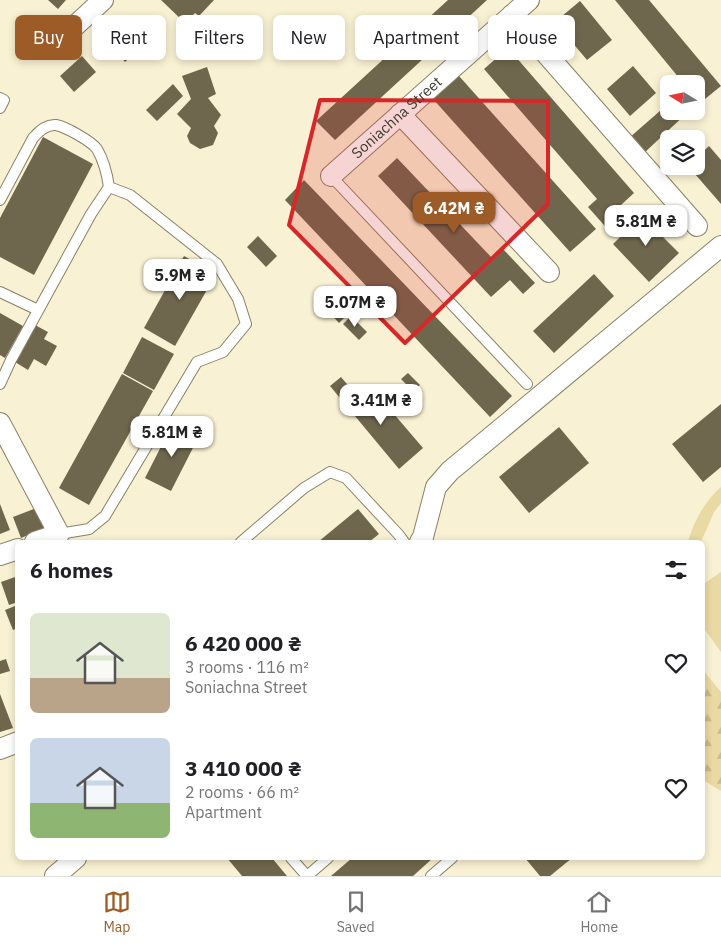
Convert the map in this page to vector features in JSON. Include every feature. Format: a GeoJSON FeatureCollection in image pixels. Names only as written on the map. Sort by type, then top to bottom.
{"type":"FeatureCollection","features":[{"type":"Feature","properties":{"kind":"street"},"geometry":{"type":"LineString","coordinates":[[82,19],[103,0]]}},
{"type":"Feature","properties":{"kind":"street","name":"Soniachna Street"},"geometry":{"type":"LineString","coordinates":[[512,15],[529,0]]}},
{"type":"Feature","properties":{"kind":"street","name":"Soniachna Street"},"geometry":{"type":"LineString","coordinates":[[331,176],[488,36]]}},
{"type":"Feature","properties":{"kind":"street"},"geometry":{"type":"LineString","coordinates":[[551,60],[697,226]]}},
{"type":"Feature","properties":{"kind":"street"},"geometry":{"type":"LineString","coordinates":[[400,114],[549,272]]}},
{"type":"Feature","properties":{"kind":"street"},"geometry":{"type":"LineString","coordinates":[[421,540],[436,487],[450,471],[721,246]]}},
{"type":"Feature","properties":{"kind":"street"},"geometry":{"type":"LineString","coordinates":[[0,423],[63,538],[49,540]]}},
{"type":"Feature","properties":{"kind":"street"},"geometry":{"type":"LineString","coordinates":[[0,556],[15,550]]}},
{"type":"Feature","properties":{"kind":"street"},"geometry":{"type":"LineString","coordinates":[[0,749],[15,743]]}},
{"type":"Feature","properties":{"kind":"street"},"geometry":{"type":"LineString","coordinates":[[56,876],[74,860]]}},
{"type":"Feature","properties":{"kind":"lane"},"geometry":{"type":"LineString","coordinates":[[0,98],[4,100],[0,108]]}},
{"type":"Feature","properties":{"kind":"lane"},"geometry":{"type":"LineString","coordinates":[[0,200],[33,138],[40,130],[55,125],[77,134],[96,147],[106,168],[109,187],[91,214],[11,360],[0,384]]}},
{"type":"Feature","properties":{"kind":"lane"},"geometry":{"type":"LineString","coordinates":[[331,176],[527,384]]}},
{"type":"Feature","properties":{"kind":"lane"},"geometry":{"type":"LineString","coordinates":[[63,538],[89,528],[105,516],[197,362],[223,352],[246,324],[238,299],[217,264],[130,195],[109,187]]}},
{"type":"Feature","properties":{"kind":"lane"},"geometry":{"type":"LineString","coordinates":[[0,292],[38,310]]}},
{"type":"Feature","properties":{"kind":"lane"},"geometry":{"type":"LineString","coordinates":[[243,540],[304,488],[330,472],[346,478],[403,540]]}},
{"type":"Feature","properties":{"kind":"lane"},"geometry":{"type":"LineString","coordinates":[[293,860],[307,876],[326,860]]}},
{"type":"Feature","properties":{"kind":"lane"},"geometry":{"type":"LineString","coordinates":[[431,876],[450,860]]}},
{"type":"Feature","properties":{"kind":"highlighted area"},"geometry":{"type":"Polygon","coordinates":[[[320,100],[548,101],[548,204],[405,343],[289,225],[320,100]]]}},
{"type":"Feature","properties":{"kind":"green space"},"geometry":{"type":"Polygon","coordinates":[[[721,487],[721,503],[714,512],[702,540],[689,540],[700,512],[721,487]]]}},
{"type":"Feature","properties":{"kind":"green space"},"geometry":{"type":"Polygon","coordinates":[[[721,572],[721,652],[705,630],[705,583],[721,572]]]}},
{"type":"Feature","properties":{"kind":"green space"},"geometry":{"type":"Polygon","coordinates":[[[705,673],[721,692],[721,791],[705,781],[705,673]]]}},
{"type":"Feature","properties":{"kind":"building"},"geometry":{"type":"Polygon","coordinates":[[[48,0],[66,0],[58,9],[48,0]]]}},
{"type":"Feature","properties":{"kind":"building"},"geometry":{"type":"Polygon","coordinates":[[[161,0],[214,0],[200,15],[195,13],[193,15],[177,15],[161,0]]]}},
{"type":"Feature","properties":{"kind":"building"},"geometry":{"type":"Polygon","coordinates":[[[448,0],[487,0],[471,15],[432,15],[448,0]]]}},
{"type":"Feature","properties":{"kind":"building"},"geometry":{"type":"Polygon","coordinates":[[[615,0],[649,0],[721,86],[705,99],[705,75],[677,75],[615,0]]]}},
{"type":"Feature","properties":{"kind":"building"},"geometry":{"type":"Polygon","coordinates":[[[580,1],[612,40],[587,60],[575,46],[575,15],[563,15],[580,1]]]}},
{"type":"Feature","properties":{"kind":"building"},"geometry":{"type":"Polygon","coordinates":[[[82,56],[96,72],[74,92],[60,76],[78,60],[82,60],[82,56]]]}},
{"type":"Feature","properties":{"kind":"building"},"geometry":{"type":"Polygon","coordinates":[[[383,60],[422,60],[335,140],[316,121],[383,60]]]}},
{"type":"Feature","properties":{"kind":"building"},"geometry":{"type":"Polygon","coordinates":[[[494,60],[518,60],[634,193],[621,205],[631,216],[611,233],[588,207],[597,199],[484,69],[494,60]]]}},
{"type":"Feature","properties":{"kind":"building"},"geometry":{"type":"Polygon","coordinates":[[[633,66],[656,93],[630,116],[607,89],[633,66]]]}},
{"type":"Feature","properties":{"kind":"building"},"geometry":{"type":"Polygon","coordinates":[[[207,67],[216,94],[208,98],[221,115],[214,126],[218,133],[213,145],[200,149],[190,143],[187,136],[191,128],[177,114],[191,99],[182,76],[207,67]]]}},
{"type":"Feature","properties":{"kind":"building"},"geometry":{"type":"Polygon","coordinates":[[[459,76],[596,229],[570,252],[433,99],[459,76]]]}},
{"type":"Feature","properties":{"kind":"building"},"geometry":{"type":"Polygon","coordinates":[[[173,84],[183,96],[157,121],[146,110],[173,84]]]}},
{"type":"Feature","properties":{"kind":"building"},"geometry":{"type":"Polygon","coordinates":[[[660,111],[660,120],[679,120],[669,130],[660,130],[660,138],[643,154],[629,138],[660,111]]]}},
{"type":"Feature","properties":{"kind":"building"},"geometry":{"type":"Polygon","coordinates":[[[43,137],[93,164],[34,275],[0,257],[0,218],[43,137]]]}},
{"type":"Feature","properties":{"kind":"building"},"geometry":{"type":"Polygon","coordinates":[[[709,146],[721,160],[721,204],[696,175],[705,175],[705,150],[709,146]]]}},
{"type":"Feature","properties":{"kind":"building"},"geometry":{"type":"Polygon","coordinates":[[[397,158],[493,259],[503,249],[535,283],[523,294],[510,280],[491,297],[378,176],[397,158]]]}},
{"type":"Feature","properties":{"kind":"building"},"geometry":{"type":"Polygon","coordinates":[[[304,180],[512,396],[490,417],[285,200],[304,180]]]}},
{"type":"Feature","properties":{"kind":"building"},"geometry":{"type":"Polygon","coordinates":[[[647,211],[663,227],[658,232],[679,253],[649,282],[613,244],[647,211]]]}},
{"type":"Feature","properties":{"kind":"building"},"geometry":{"type":"Polygon","coordinates":[[[258,236],[277,256],[266,267],[247,247],[258,236]]]}},
{"type":"Feature","properties":{"kind":"building"},"geometry":{"type":"Polygon","coordinates":[[[184,256],[216,274],[175,346],[144,328],[184,256]]]}},
{"type":"Feature","properties":{"kind":"building"},"geometry":{"type":"Polygon","coordinates":[[[594,274],[614,296],[554,353],[533,331],[594,274]]]}},
{"type":"Feature","properties":{"kind":"building"},"geometry":{"type":"Polygon","coordinates":[[[332,303],[345,317],[339,323],[326,309],[332,303]]]}},
{"type":"Feature","properties":{"kind":"building"},"geometry":{"type":"Polygon","coordinates":[[[0,313],[23,326],[5,358],[0,355],[0,313]]]}},
{"type":"Feature","properties":{"kind":"building"},"geometry":{"type":"Polygon","coordinates":[[[351,316],[367,332],[359,340],[343,324],[351,316]]]}},
{"type":"Feature","properties":{"kind":"building"},"geometry":{"type":"Polygon","coordinates":[[[35,325],[48,332],[44,339],[57,346],[46,366],[34,359],[28,370],[15,362],[35,325]]]}},
{"type":"Feature","properties":{"kind":"building"},"geometry":{"type":"Polygon","coordinates":[[[142,337],[174,354],[154,390],[123,373],[142,337]]]}},
{"type":"Feature","properties":{"kind":"building"},"geometry":{"type":"Polygon","coordinates":[[[408,373],[420,385],[413,391],[401,379],[408,373]]]}},
{"type":"Feature","properties":{"kind":"building"},"geometry":{"type":"Polygon","coordinates":[[[122,374],[153,391],[89,505],[59,488],[122,374]]]}},
{"type":"Feature","properties":{"kind":"building"},"geometry":{"type":"Polygon","coordinates":[[[341,377],[369,410],[382,400],[423,448],[399,469],[330,386],[341,377]]]}},
{"type":"Feature","properties":{"kind":"building"},"geometry":{"type":"Polygon","coordinates":[[[721,404],[721,467],[703,482],[672,444],[721,404]]]}},
{"type":"Feature","properties":{"kind":"building"},"geometry":{"type":"Polygon","coordinates":[[[172,425],[198,438],[171,491],[145,478],[172,425]]]}},
{"type":"Feature","properties":{"kind":"building"},"geometry":{"type":"Polygon","coordinates":[[[559,427],[589,463],[529,513],[499,477],[559,427]]]}},
{"type":"Feature","properties":{"kind":"building"},"geometry":{"type":"Polygon","coordinates":[[[0,504],[10,530],[0,534],[0,504]]]}},
{"type":"Feature","properties":{"kind":"building"},"geometry":{"type":"Polygon","coordinates":[[[39,507],[47,527],[21,538],[13,517],[39,507]]]}},
{"type":"Feature","properties":{"kind":"building"},"geometry":{"type":"Polygon","coordinates":[[[358,509],[379,534],[372,540],[320,540],[358,509]]]}},
{"type":"Feature","properties":{"kind":"building"},"geometry":{"type":"Polygon","coordinates":[[[15,577],[15,603],[9,605],[1,582],[15,577]]]}},
{"type":"Feature","properties":{"kind":"building"},"geometry":{"type":"Polygon","coordinates":[[[15,606],[15,629],[13,630],[5,610],[15,606]]]}},
{"type":"Feature","properties":{"kind":"building"},"geometry":{"type":"Polygon","coordinates":[[[6,659],[10,671],[0,674],[0,661],[6,659]]]}},
{"type":"Feature","properties":{"kind":"building"},"geometry":{"type":"Polygon","coordinates":[[[0,694],[13,728],[0,732],[0,694]]]}},
{"type":"Feature","properties":{"kind":"building"},"geometry":{"type":"Polygon","coordinates":[[[229,860],[274,860],[287,876],[242,876],[229,860]]]}},
{"type":"Feature","properties":{"kind":"building"},"geometry":{"type":"Polygon","coordinates":[[[350,860],[431,860],[413,876],[331,876],[350,860]]]}},
{"type":"Feature","properties":{"kind":"building"},"geometry":{"type":"Polygon","coordinates":[[[527,860],[570,860],[550,876],[540,876],[527,860]]]}}]}
